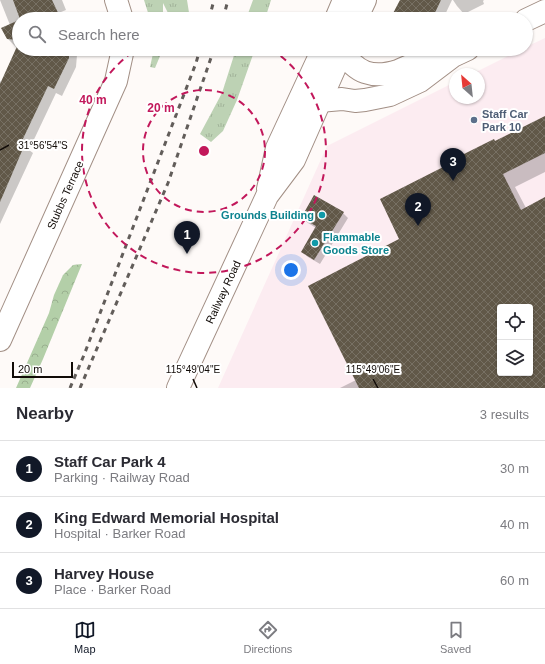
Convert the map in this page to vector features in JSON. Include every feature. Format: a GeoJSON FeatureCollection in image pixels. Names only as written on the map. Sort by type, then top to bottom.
{"type":"FeatureCollection","features":[{"type":"Feature","properties":{"kind":"street"},"geometry":{"type":"LineString","coordinates":[[116,0],[120,12]]}},
{"type":"Feature","properties":{"kind":"street"},"geometry":{"type":"LineString","coordinates":[[339,12],[344,0]]}},
{"type":"Feature","properties":{"kind":"street"},"geometry":{"type":"LineString","coordinates":[[359,12],[364,0]]}},
{"type":"Feature","properties":{"kind":"street"},"geometry":{"type":"LineString","coordinates":[[533,17],[545,11]]}},
{"type":"Feature","properties":{"kind":"street","name":"Stubbs Terrace"},"geometry":{"type":"LineString","coordinates":[[0,340],[116,80],[121,56]]}},
{"type":"Feature","properties":{"kind":"street","name":"Railway Road"},"geometry":{"type":"LineString","coordinates":[[267,196],[277,148],[332,56]]}},
{"type":"Feature","properties":{"kind":"street","name":"Railway Road"},"geometry":{"type":"LineString","coordinates":[[178,388],[267,196],[294,160],[319,101],[334,56]]}},
{"type":"Feature","properties":{"kind":"street"},"geometry":{"type":"LineString","coordinates":[[343,56],[356,68],[374,75],[383,75],[412,65],[448,56]]}},
{"type":"Feature","properties":{"kind":"street"},"geometry":{"type":"LineString","coordinates":[[319,101],[342,99],[355,101],[390,94],[420,81],[456,56]]}},
{"type":"Feature","properties":{"kind":"shaded area"},"geometry":{"type":"Polygon","coordinates":[[[545,38],[545,388],[218,388],[327,146],[449,85],[449,104],[485,104],[484,68],[508,56],[533,56],[533,44],[545,38]]]}},
{"type":"Feature","properties":{"kind":"green space"},"geometry":{"type":"Polygon","coordinates":[[[144,0],[187,0],[189,12],[168,12],[163,3],[163,12],[148,12],[144,0]]]}},
{"type":"Feature","properties":{"kind":"green space"},"geometry":{"type":"Polygon","coordinates":[[[253,0],[271,0],[267,12],[249,12],[253,0]]]}},
{"type":"Feature","properties":{"kind":"green space"},"geometry":{"type":"Polygon","coordinates":[[[152,56],[160,56],[155,68],[150,67],[152,56]]]}},
{"type":"Feature","properties":{"kind":"green space"},"geometry":{"type":"Polygon","coordinates":[[[234,56],[253,56],[237,100],[223,131],[211,142],[200,134],[222,93],[234,56]]]}},
{"type":"Feature","properties":{"kind":"green space"},"geometry":{"type":"Polygon","coordinates":[[[82,264],[30,388],[16,388],[49,313],[54,295],[63,275],[73,265],[82,264]]]}},
{"type":"Feature","properties":{"kind":"building"},"geometry":{"type":"Polygon","coordinates":[[[13,0],[52,0],[58,12],[17,12],[13,0]]]}},
{"type":"Feature","properties":{"kind":"building"},"geometry":{"type":"Polygon","coordinates":[[[400,0],[441,0],[435,12],[394,12],[400,0]]]}},
{"type":"Feature","properties":{"kind":"building"},"geometry":{"type":"Polygon","coordinates":[[[12,23],[12,39],[7,39],[1,28],[12,23]]]}},
{"type":"Feature","properties":{"kind":"building"},"geometry":{"type":"Polygon","coordinates":[[[13,56],[69,56],[54,89],[48,86],[21,143],[25,144],[0,202],[0,84],[13,56]]]}},
{"type":"Feature","properties":{"kind":"building"},"geometry":{"type":"Polygon","coordinates":[[[545,116],[545,153],[503,174],[521,210],[545,197],[545,388],[359,388],[308,286],[399,239],[380,199],[453,162],[452,160],[494,139],[495,141],[545,116]]]}},
{"type":"Feature","properties":{"kind":"building","name":"Grounds Building"},"geometry":{"type":"Polygon","coordinates":[[[314,195],[344,212],[314,260],[301,252],[316,226],[301,218],[314,195]]]}},
{"type":"Feature","properties":{"kind":"railway"},"geometry":{"type":"LineString","coordinates":[[211,12],[214,0]]}},
{"type":"Feature","properties":{"kind":"railway"},"geometry":{"type":"LineString","coordinates":[[225,12],[228,0]]}},
{"type":"Feature","properties":{"kind":"railway"},"geometry":{"type":"LineString","coordinates":[[70,388],[198,56]]}},
{"type":"Feature","properties":{"kind":"railway"},"geometry":{"type":"LineString","coordinates":[[80,388],[168,183],[212,56]]}},
{"type":"Feature","properties":{"kind":"place","name":"Staff Car Park 10"},"geometry":{"type":"Point","coordinates":[474,120]}},
{"type":"Feature","properties":{"kind":"place","name":"Harvey House"},"geometry":{"type":"Point","coordinates":[453,181]}},
{"type":"Feature","properties":{"kind":"place","name":"Grounds Building"},"geometry":{"type":"Point","coordinates":[322,215]}},
{"type":"Feature","properties":{"kind":"place","name":"King Edward Memorial Hospital"},"geometry":{"type":"Point","coordinates":[418,226]}},
{"type":"Feature","properties":{"kind":"place","name":"Flammable Goods Store"},"geometry":{"type":"Point","coordinates":[315,243]}},
{"type":"Feature","properties":{"kind":"place","name":"Staff Car Park 4"},"geometry":{"type":"Point","coordinates":[187,254]}}]}
